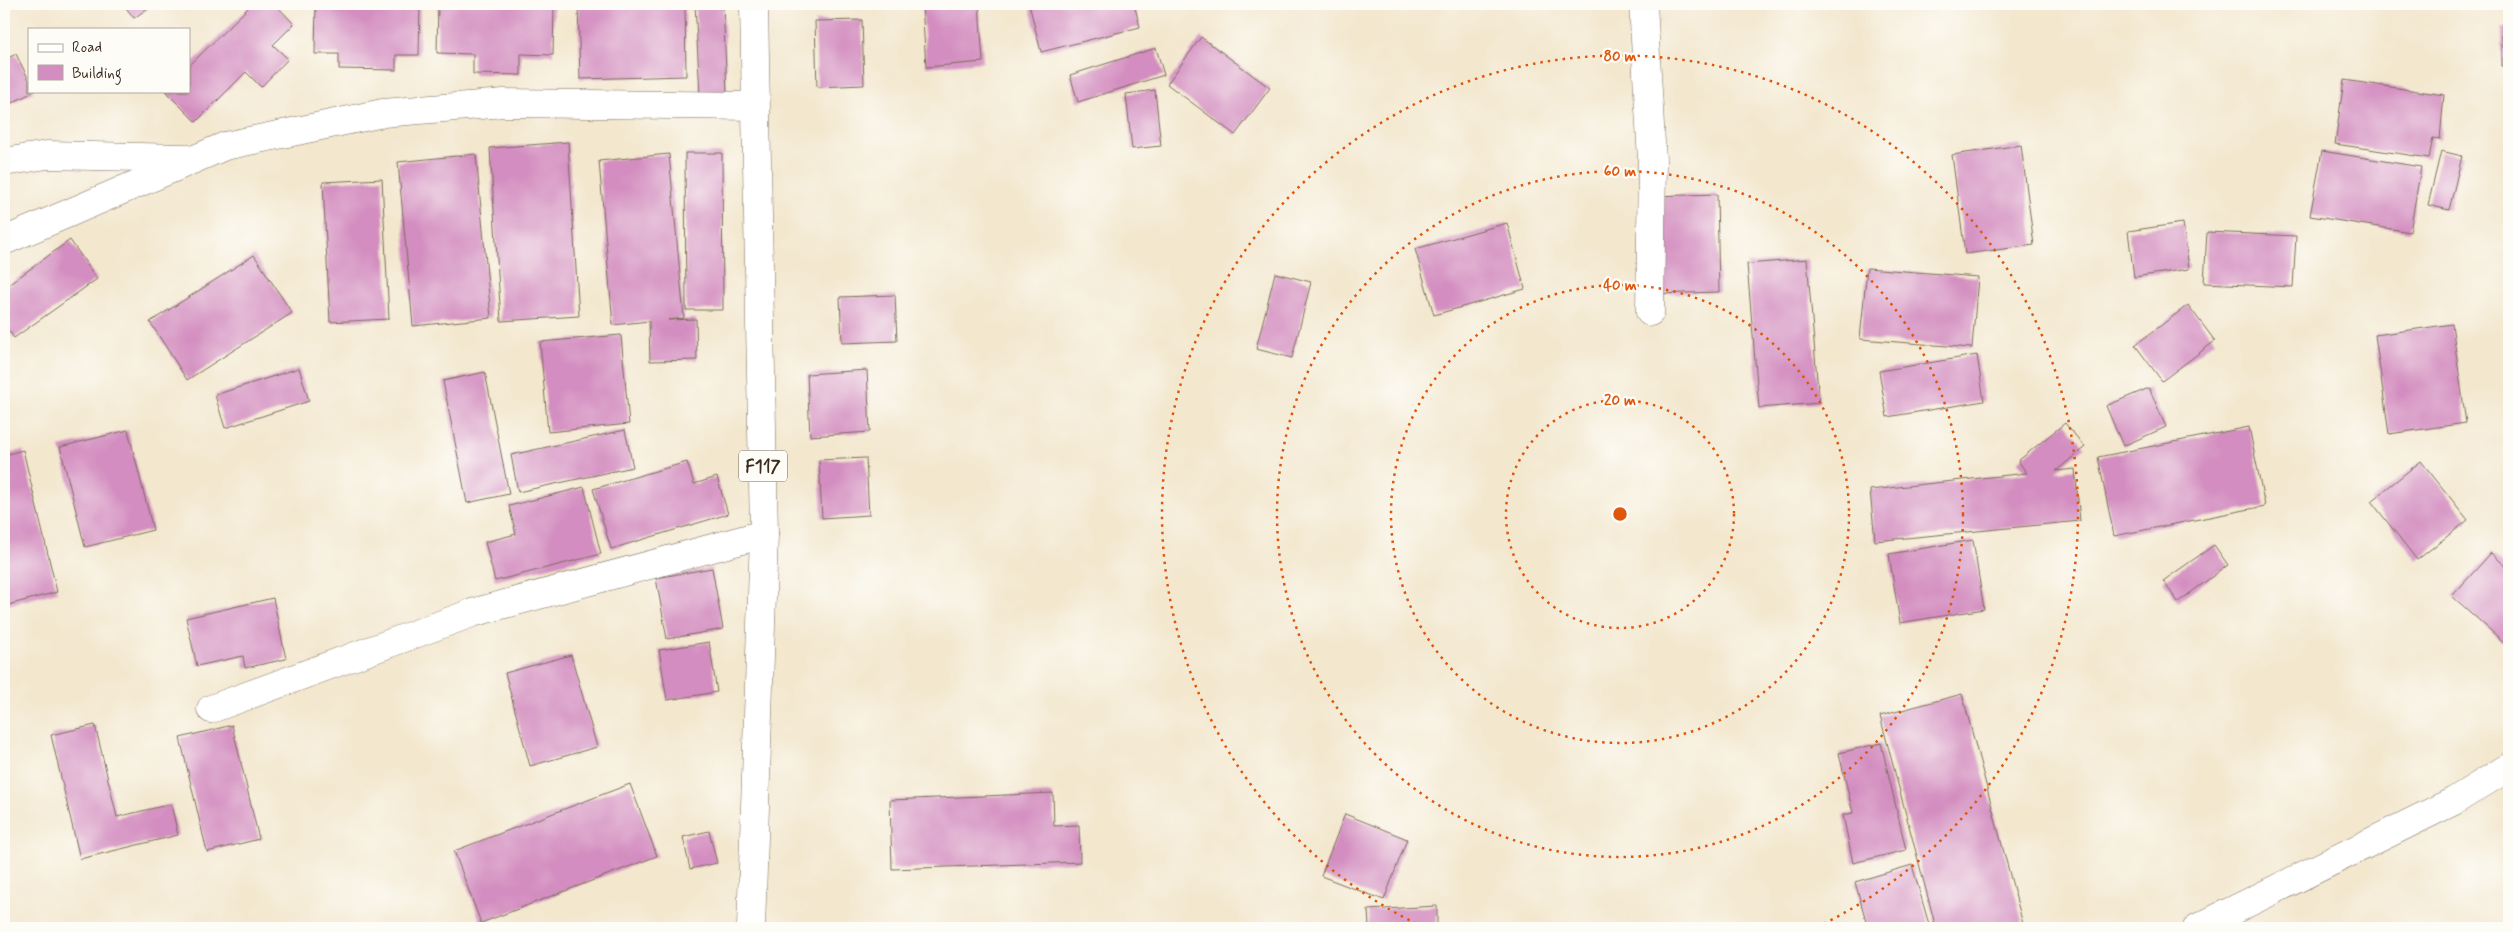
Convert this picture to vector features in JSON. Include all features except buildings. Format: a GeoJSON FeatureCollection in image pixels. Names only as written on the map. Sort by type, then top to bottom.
{"type":"FeatureCollection","features":[{"type":"Feature","properties":{"kind":"street","name":"F117"},"geometry":{"type":"LineString","coordinates":[[751,928],[764,534],[754,4]]}},
{"type":"Feature","properties":{"kind":"street"},"geometry":{"type":"LineString","coordinates":[[1643,4],[1652,160],[1650,312]]}},
{"type":"Feature","properties":{"kind":"street"},"geometry":{"type":"LineString","coordinates":[[4,240],[225,146],[392,113],[504,103],[755,106]]}},
{"type":"Feature","properties":{"kind":"street"},"geometry":{"type":"LineString","coordinates":[[4,162],[47,155],[193,158]]}},
{"type":"Feature","properties":{"kind":"street"},"geometry":{"type":"LineString","coordinates":[[211,709],[472,613],[764,534]]}},
{"type":"Feature","properties":{"kind":"street"},"geometry":{"type":"LineString","coordinates":[[2196,928],[2454,801],[2509,766]]}}]}
